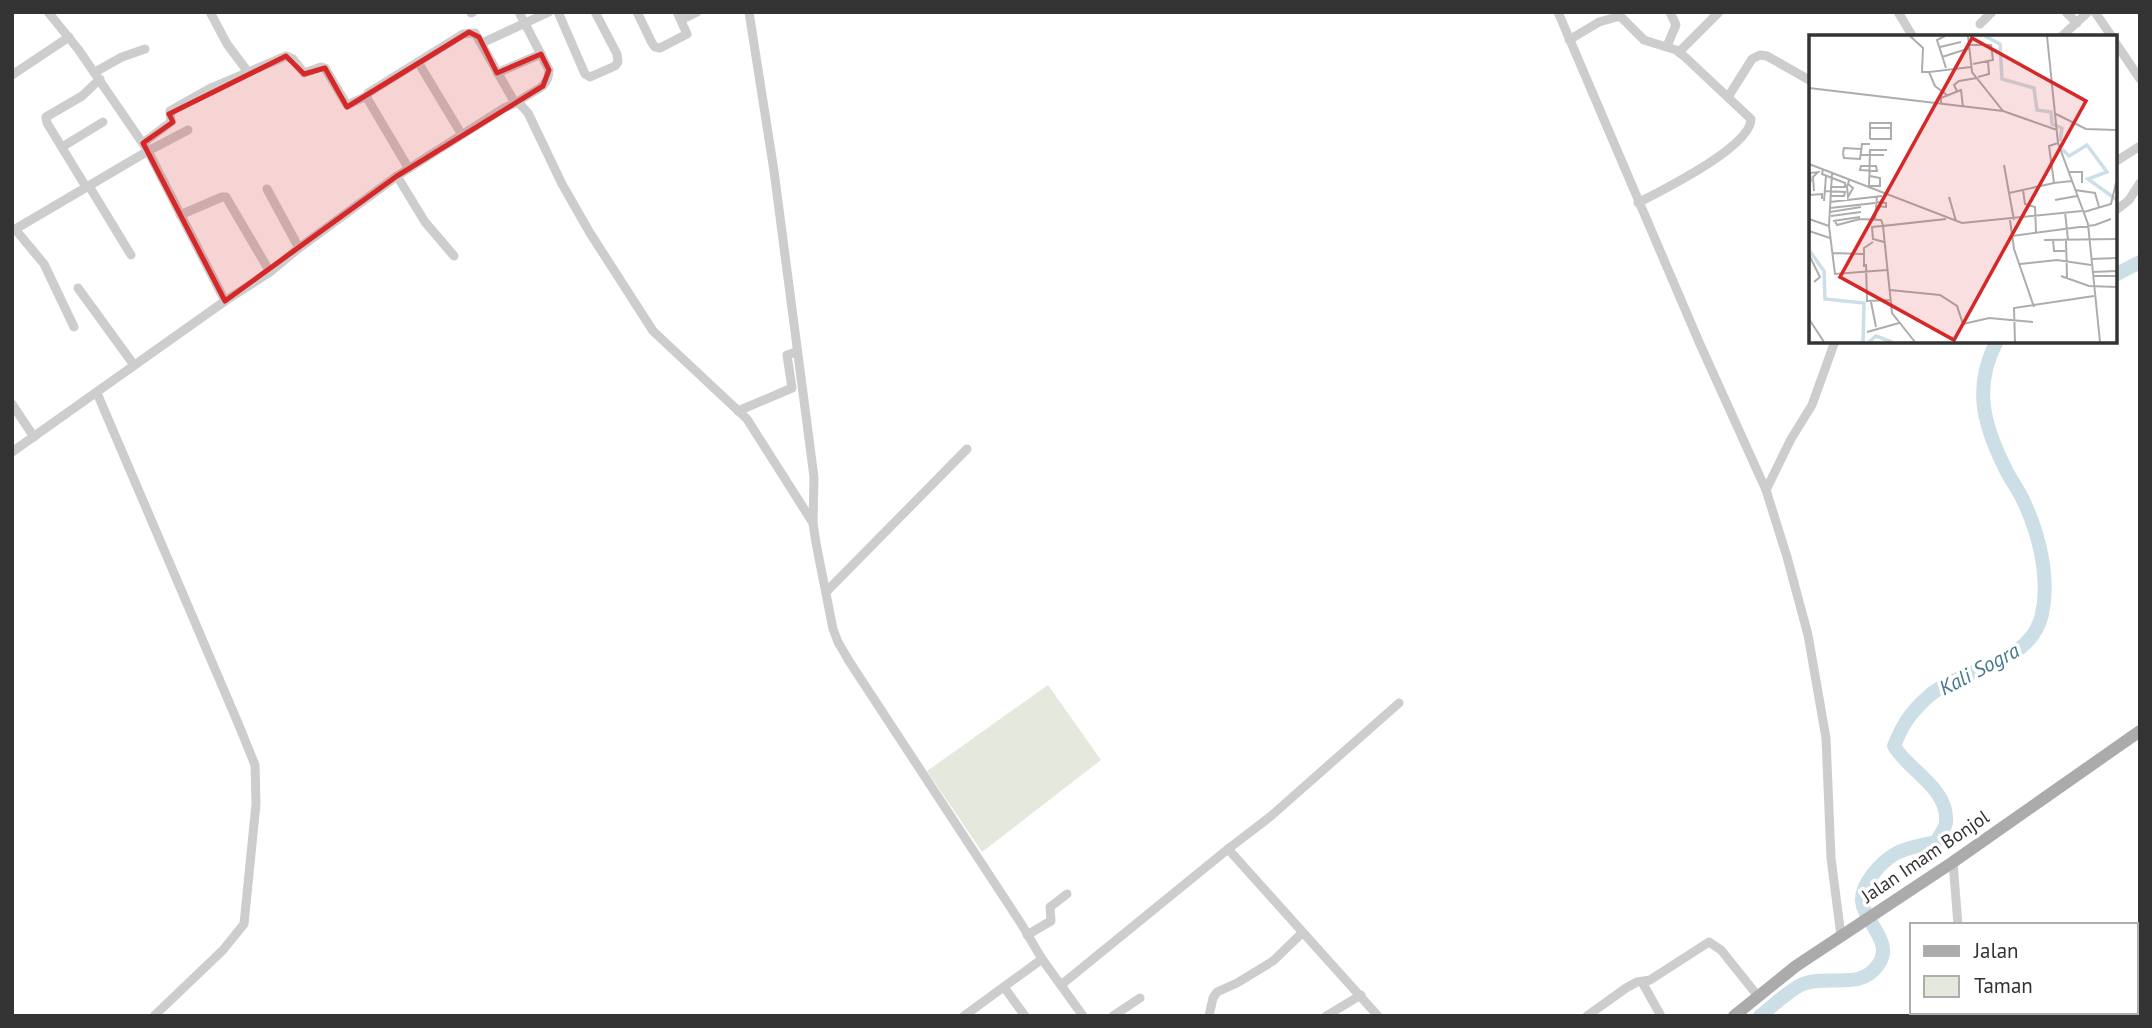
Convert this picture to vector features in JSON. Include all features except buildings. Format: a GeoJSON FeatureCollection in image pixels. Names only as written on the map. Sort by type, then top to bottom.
{"type":"FeatureCollection","features":[{"type":"Feature","properties":{"kind":"main road","name":"Jalan Imam Bonjol"},"geometry":{"type":"LineString","coordinates":[[1734,1016],[1757,995],[1841,936],[1953,862],[2140,731]]}},
{"type":"Feature","properties":{"kind":"street"},"geometry":{"type":"LineString","coordinates":[[48,12],[69,37],[145,147],[225,301]]}},
{"type":"Feature","properties":{"kind":"street"},"geometry":{"type":"LineString","coordinates":[[210,12],[227,44],[248,72]]}},
{"type":"Feature","properties":{"kind":"street"},"geometry":{"type":"LineString","coordinates":[[482,43],[522,15],[549,12]]}},
{"type":"Feature","properties":{"kind":"street"},"geometry":{"type":"LineString","coordinates":[[558,12],[585,74],[590,77],[618,62],[617,54],[595,12]]}},
{"type":"Feature","properties":{"kind":"street"},"geometry":{"type":"LineString","coordinates":[[638,12],[655,47],[660,48],[685,36],[687,31],[679,16],[697,12]]}},
{"type":"Feature","properties":{"kind":"street"},"geometry":{"type":"LineString","coordinates":[[749,12],[774,171],[814,477],[813,523],[838,642],[1040,956],[1083,1016]]}},
{"type":"Feature","properties":{"kind":"street"},"geometry":{"type":"LineString","coordinates":[[1558,12],[1638,203],[1766,490],[1799,598],[1812,654],[1826,738],[1830,858],[1841,936]]}},
{"type":"Feature","properties":{"kind":"street"},"geometry":{"type":"LineString","coordinates":[[1667,46],[1676,25],[1670,12]]}},
{"type":"Feature","properties":{"kind":"street"},"geometry":{"type":"LineString","coordinates":[[1679,52],[1719,12]]}},
{"type":"Feature","properties":{"kind":"street"},"geometry":{"type":"LineString","coordinates":[[1898,12],[1912,35]]}},
{"type":"Feature","properties":{"kind":"street"},"geometry":{"type":"LineString","coordinates":[[1980,24],[1992,12]]}},
{"type":"Feature","properties":{"kind":"street"},"geometry":{"type":"LineString","coordinates":[[2066,12],[2077,23]]}},
{"type":"Feature","properties":{"kind":"street"},"geometry":{"type":"LineString","coordinates":[[2063,35],[2088,12]]}},
{"type":"Feature","properties":{"kind":"street"},"geometry":{"type":"LineString","coordinates":[[2095,12],[2111,35]]}},
{"type":"Feature","properties":{"kind":"street"},"geometry":{"type":"LineString","coordinates":[[1569,40],[1599,22],[1623,14],[1644,40],[1679,52],[1751,119],[1752,124],[1748,130],[1732,147],[1699,170],[1638,203]]}},
{"type":"Feature","properties":{"kind":"street"},"geometry":{"type":"LineString","coordinates":[[12,452],[270,272],[397,176],[548,82],[549,70],[522,15]]}},
{"type":"Feature","properties":{"kind":"street"},"geometry":{"type":"LineString","coordinates":[[74,327],[44,264],[13,230],[88,186],[145,147],[172,122],[170,111],[209,89],[288,56],[304,73],[326,68],[346,105],[367,96],[463,34],[475,33],[516,102],[528,113],[562,184],[653,331],[755,429],[813,523]]}},
{"type":"Feature","properties":{"kind":"street"},"geometry":{"type":"LineString","coordinates":[[12,75],[69,37]]}},
{"type":"Feature","properties":{"kind":"street"},"geometry":{"type":"LineString","coordinates":[[2117,45],[2140,79]]}},
{"type":"Feature","properties":{"kind":"street"},"geometry":{"type":"LineString","coordinates":[[131,255],[62,147],[46,117],[82,96],[97,76],[122,57],[145,49]]}},
{"type":"Feature","properties":{"kind":"street"},"geometry":{"type":"LineString","coordinates":[[497,73],[541,54]]}},
{"type":"Feature","properties":{"kind":"street"},"geometry":{"type":"LineString","coordinates":[[1728,97],[1752,59],[1760,55],[1767,56],[1809,80]]}},
{"type":"Feature","properties":{"kind":"street"},"geometry":{"type":"LineString","coordinates":[[418,62],[462,135]]}},
{"type":"Feature","properties":{"kind":"street"},"geometry":{"type":"LineString","coordinates":[[367,96],[409,169]]}},
{"type":"Feature","properties":{"kind":"street"},"geometry":{"type":"LineString","coordinates":[[62,147],[103,122]]}},
{"type":"Feature","properties":{"kind":"street"},"geometry":{"type":"LineString","coordinates":[[145,147],[188,130]]}},
{"type":"Feature","properties":{"kind":"street"},"geometry":{"type":"LineString","coordinates":[[2117,161],[2140,146]]}},
{"type":"Feature","properties":{"kind":"street"},"geometry":{"type":"LineString","coordinates":[[397,176],[425,222],[454,256]]}},
{"type":"Feature","properties":{"kind":"street"},"geometry":{"type":"LineString","coordinates":[[2117,209],[2129,200],[2140,183]]}},
{"type":"Feature","properties":{"kind":"street"},"geometry":{"type":"LineString","coordinates":[[267,189],[299,248]]}},
{"type":"Feature","properties":{"kind":"street"},"geometry":{"type":"LineString","coordinates":[[180,215],[226,197],[270,272]]}},
{"type":"Feature","properties":{"kind":"street"},"geometry":{"type":"LineString","coordinates":[[78,288],[134,365]]}},
{"type":"Feature","properties":{"kind":"street"},"geometry":{"type":"LineString","coordinates":[[1766,490],[1812,405],[1834,343]]}},
{"type":"Feature","properties":{"kind":"street"},"geometry":{"type":"LineString","coordinates":[[738,411],[792,388],[787,355],[796,352]]}},
{"type":"Feature","properties":{"kind":"street"},"geometry":{"type":"LineString","coordinates":[[97,393],[255,765],[256,804],[244,924],[223,950],[154,1016]]}},
{"type":"Feature","properties":{"kind":"street"},"geometry":{"type":"LineString","coordinates":[[12,404],[34,437]]}},
{"type":"Feature","properties":{"kind":"street"},"geometry":{"type":"LineString","coordinates":[[826,592],[967,449]]}},
{"type":"Feature","properties":{"kind":"street"},"geometry":{"type":"LineString","coordinates":[[1757,470],[1769,471],[1776,468]]}},
{"type":"Feature","properties":{"kind":"street"},"geometry":{"type":"LineString","coordinates":[[1060,985],[1271,816],[1399,703]]}},
{"type":"Feature","properties":{"kind":"street"},"geometry":{"type":"LineString","coordinates":[[1228,849],[1378,1016]]}},
{"type":"Feature","properties":{"kind":"street"},"geometry":{"type":"LineString","coordinates":[[1953,862],[1958,923]]}},
{"type":"Feature","properties":{"kind":"street"},"geometry":{"type":"LineString","coordinates":[[1029,937],[1051,921],[1049,907],[1067,894]]}},
{"type":"Feature","properties":{"kind":"street"},"geometry":{"type":"LineString","coordinates":[[1209,1016],[1212,1000],[1217,992],[1273,961],[1302,933]]}},
{"type":"Feature","properties":{"kind":"street"},"geometry":{"type":"LineString","coordinates":[[1592,1014],[1637,982],[1650,980],[1709,942],[1721,950],[1757,995]]}},
{"type":"Feature","properties":{"kind":"street"},"geometry":{"type":"LineString","coordinates":[[964,1016],[1040,956]]}},
{"type":"Feature","properties":{"kind":"street"},"geometry":{"type":"LineString","coordinates":[[1642,982],[1661,1016]]}},
{"type":"Feature","properties":{"kind":"street"},"geometry":{"type":"LineString","coordinates":[[1004,987],[1025,1016]]}},
{"type":"Feature","properties":{"kind":"street"},"geometry":{"type":"LineString","coordinates":[[1326,1016],[1361,995]]}},
{"type":"Feature","properties":{"kind":"street"},"geometry":{"type":"LineString","coordinates":[[1113,1016],[1140,998]]}},
{"type":"Feature","properties":{"kind":"highlighted area"},"geometry":{"type":"Polygon","coordinates":[[[469,32],[479,37],[497,73],[541,54],[549,70],[543,86],[397,176],[225,301],[143,143],[173,122],[169,114],[286,56],[304,74],[325,68],[347,107],[469,32]]]}},
{"type":"Feature","properties":{"kind":"green space"},"geometry":{"type":"Polygon","coordinates":[[[1048,685],[1101,760],[982,852],[927,771],[1048,685]]]}},
{"type":"Feature","properties":{"kind":"waterway","name":"Kali Sogra"},"geometry":{"type":"LineString","coordinates":[[2117,274],[2140,262]]}},
{"type":"Feature","properties":{"kind":"waterway","name":"Kali Sogra"},"geometry":{"type":"LineString","coordinates":[[1760,1016],[1798,986],[1813,981],[1862,978],[1878,965],[1883,949],[1862,901],[1868,881],[1878,868],[1895,854],[1936,842],[1946,822],[1941,800],[1894,746],[1897,738],[1908,718],[1930,695],[2011,655],[2025,644],[2035,631],[2042,614],[2044,571],[2034,527],[1997,452],[1986,420],[1983,389],[1985,374],[1996,343]]}}]}
